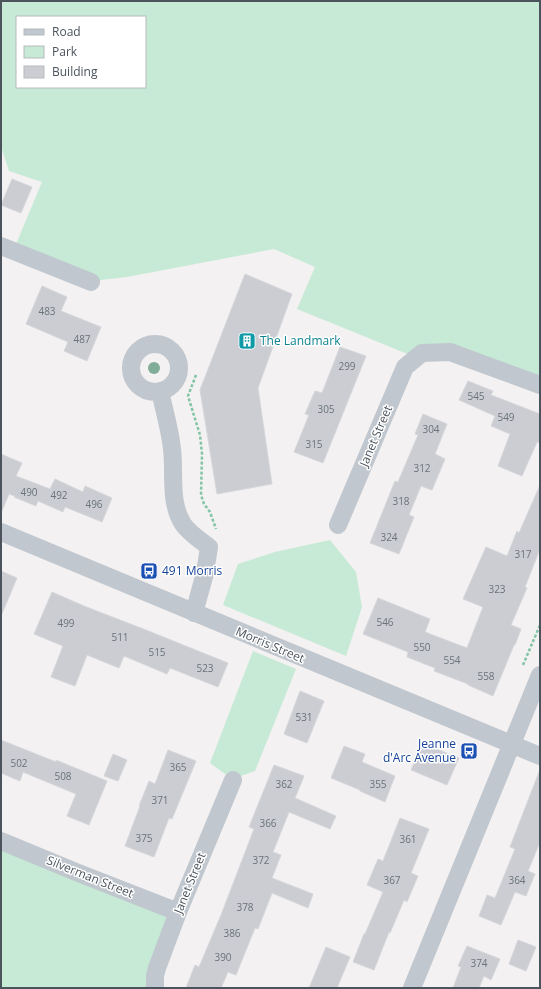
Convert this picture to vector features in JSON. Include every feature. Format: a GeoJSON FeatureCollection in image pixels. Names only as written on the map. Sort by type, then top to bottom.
{"type":"FeatureCollection","features":[{"type":"Feature","properties":{"kind":"street"},"geometry":{"type":"LineString","coordinates":[[1,246],[92,282]]}},
{"type":"Feature","properties":{"kind":"street","name":"Janet Street"},"geometry":{"type":"LineString","coordinates":[[338,525],[405,367],[422,353],[450,352],[540,385]]}},
{"type":"Feature","properties":{"kind":"street"},"geometry":{"type":"LineString","coordinates":[[160,391],[170,434],[175,508],[183,525],[194,536],[209,547],[205,574],[194,613]]}},
{"type":"Feature","properties":{"kind":"street","name":"Morris Street"},"geometry":{"type":"LineString","coordinates":[[1,532],[540,756]]}},
{"type":"Feature","properties":{"kind":"street"},"geometry":{"type":"LineString","coordinates":[[412,988],[540,676]]}},
{"type":"Feature","properties":{"kind":"street","name":"Janet Street"},"geometry":{"type":"LineString","coordinates":[[155,988],[157,968],[178,912],[233,780]]}},
{"type":"Feature","properties":{"kind":"street","name":"Silverman Street"},"geometry":{"type":"LineString","coordinates":[[1,841],[178,912]]}},
{"type":"Feature","properties":{"kind":"path"},"geometry":{"type":"LineString","coordinates":[[196,375],[188,396],[200,435],[202,454],[201,495],[204,504],[210,512],[218,533]]}},
{"type":"Feature","properties":{"kind":"path"},"geometry":{"type":"LineString","coordinates":[[523,666],[540,625]]}},
{"type":"Feature","properties":{"kind":"green space"},"geometry":{"type":"Polygon","coordinates":[[[1,1],[540,1],[540,383],[450,351],[415,357],[297,309],[315,267],[274,249],[127,277],[92,281],[14,249],[42,182],[9,171],[1,146],[1,1]]]}},
{"type":"Feature","properties":{"kind":"green space"},"geometry":{"type":"Polygon","coordinates":[[[330,540],[356,572],[362,607],[346,656],[223,605],[238,564],[275,552],[330,540]]]}},
{"type":"Feature","properties":{"kind":"green space"},"geometry":{"type":"Polygon","coordinates":[[[253,651],[296,669],[255,771],[232,779],[210,763],[253,651]]]}},
{"type":"Feature","properties":{"kind":"green space"},"geometry":{"type":"Polygon","coordinates":[[[1,840],[178,910],[154,988],[1,988],[1,840]]]}},
{"type":"Feature","properties":{"kind":"building"},"geometry":{"type":"Polygon","coordinates":[[[12,179],[32,187],[21,213],[1,205],[12,179]]]}},
{"type":"Feature","properties":{"kind":"building","name":"The Landmark"},"geometry":{"type":"Polygon","coordinates":[[[245,274],[292,294],[258,388],[272,484],[217,494],[200,390],[245,274]]]}},
{"type":"Feature","properties":{"kind":"building"},"geometry":{"type":"Polygon","coordinates":[[[42,286],[67,297],[61,311],[101,327],[87,361],[64,351],[68,342],[26,324],[42,286]]]}},
{"type":"Feature","properties":{"kind":"building"},"geometry":{"type":"Polygon","coordinates":[[[340,347],[366,356],[323,463],[294,452],[309,415],[305,414],[315,391],[322,393],[340,347]]]}},
{"type":"Feature","properties":{"kind":"building"},"geometry":{"type":"Polygon","coordinates":[[[468,381],[493,391],[491,395],[540,414],[540,443],[537,442],[522,476],[498,466],[510,434],[491,426],[495,416],[459,400],[468,381]]]}},
{"type":"Feature","properties":{"kind":"building"},"geometry":{"type":"Polygon","coordinates":[[[423,414],[447,424],[435,454],[445,459],[432,490],[421,486],[409,515],[414,517],[399,554],[370,543],[395,481],[398,482],[418,435],[415,434],[423,414]]]}},
{"type":"Feature","properties":{"kind":"building"},"geometry":{"type":"Polygon","coordinates":[[[1,454],[22,463],[16,476],[50,489],[55,479],[83,492],[85,486],[112,498],[102,522],[65,507],[63,512],[38,501],[36,506],[9,494],[1,513],[1,454]]]}},
{"type":"Feature","properties":{"kind":"building"},"geometry":{"type":"Polygon","coordinates":[[[540,485],[540,549],[525,587],[527,588],[511,625],[521,629],[493,696],[468,684],[434,671],[435,668],[407,657],[408,652],[363,634],[378,598],[430,619],[425,632],[467,648],[483,607],[463,599],[486,547],[507,556],[517,531],[519,533],[540,485]]]}},
{"type":"Feature","properties":{"kind":"building"},"geometry":{"type":"Polygon","coordinates":[[[1,571],[17,578],[1,616],[1,571]]]}},
{"type":"Feature","properties":{"kind":"building"},"geometry":{"type":"Polygon","coordinates":[[[52,592],[228,663],[218,687],[170,668],[167,674],[124,656],[119,668],[87,655],[75,686],[51,677],[63,646],[34,634],[52,592]]]}},
{"type":"Feature","properties":{"kind":"building"},"geometry":{"type":"Polygon","coordinates":[[[300,691],[324,701],[307,743],[284,734],[300,691]]]}},
{"type":"Feature","properties":{"kind":"building"},"geometry":{"type":"Polygon","coordinates":[[[1,740],[107,781],[89,825],[67,816],[76,794],[23,772],[20,781],[1,773],[1,740]]]}},
{"type":"Feature","properties":{"kind":"building"},"geometry":{"type":"Polygon","coordinates":[[[422,743],[459,758],[447,785],[411,770],[422,743]]]}},
{"type":"Feature","properties":{"kind":"building"},"geometry":{"type":"Polygon","coordinates":[[[344,746],[365,754],[362,762],[395,776],[385,802],[331,778],[344,746]]]}},
{"type":"Feature","properties":{"kind":"building"},"geometry":{"type":"Polygon","coordinates":[[[168,750],[196,761],[172,819],[169,818],[154,857],[125,846],[149,781],[155,784],[168,750]]]}},
{"type":"Feature","properties":{"kind":"building"},"geometry":{"type":"Polygon","coordinates":[[[113,754],[127,760],[118,781],[104,776],[113,754]]]}},
{"type":"Feature","properties":{"kind":"building"},"geometry":{"type":"Polygon","coordinates":[[[274,765],[304,776],[295,798],[336,816],[330,829],[289,812],[273,852],[281,855],[272,878],[313,894],[308,908],[272,893],[258,929],[255,928],[236,975],[228,972],[221,988],[186,988],[195,965],[199,967],[221,915],[254,829],[249,827],[274,765]]]}},
{"type":"Feature","properties":{"kind":"building"},"geometry":{"type":"Polygon","coordinates":[[[539,772],[540,842],[528,871],[535,874],[526,896],[515,892],[501,925],[479,916],[487,895],[495,898],[515,849],[510,847],[539,772]]]}},
{"type":"Feature","properties":{"kind":"building"},"geometry":{"type":"Polygon","coordinates":[[[400,818],[429,829],[411,873],[418,876],[407,902],[404,900],[390,933],[389,932],[374,970],[353,962],[383,892],[367,885],[378,859],[383,861],[400,818]]]}},
{"type":"Feature","properties":{"kind":"building"},"geometry":{"type":"Polygon","coordinates":[[[518,940],[536,947],[526,971],[509,964],[518,940]]]}},
{"type":"Feature","properties":{"kind":"building"},"geometry":{"type":"Polygon","coordinates":[[[467,946],[500,959],[491,980],[484,976],[479,988],[453,988],[461,967],[458,966],[467,946]]]}},
{"type":"Feature","properties":{"kind":"building"},"geometry":{"type":"Polygon","coordinates":[[[326,947],[350,957],[337,988],[309,988],[326,947]]]}},
{"type":"Feature","properties":{"kind":"place","name":"The Landmark"},"geometry":{"type":"Point","coordinates":[247,341]}},
{"type":"Feature","properties":{"kind":"place","name":"491 Morris"},"geometry":{"type":"Point","coordinates":[149,571]}},
{"type":"Feature","properties":{"kind":"place","name":"Jeanne d'Arc Avenue"},"geometry":{"type":"Point","coordinates":[469,751]}}]}
